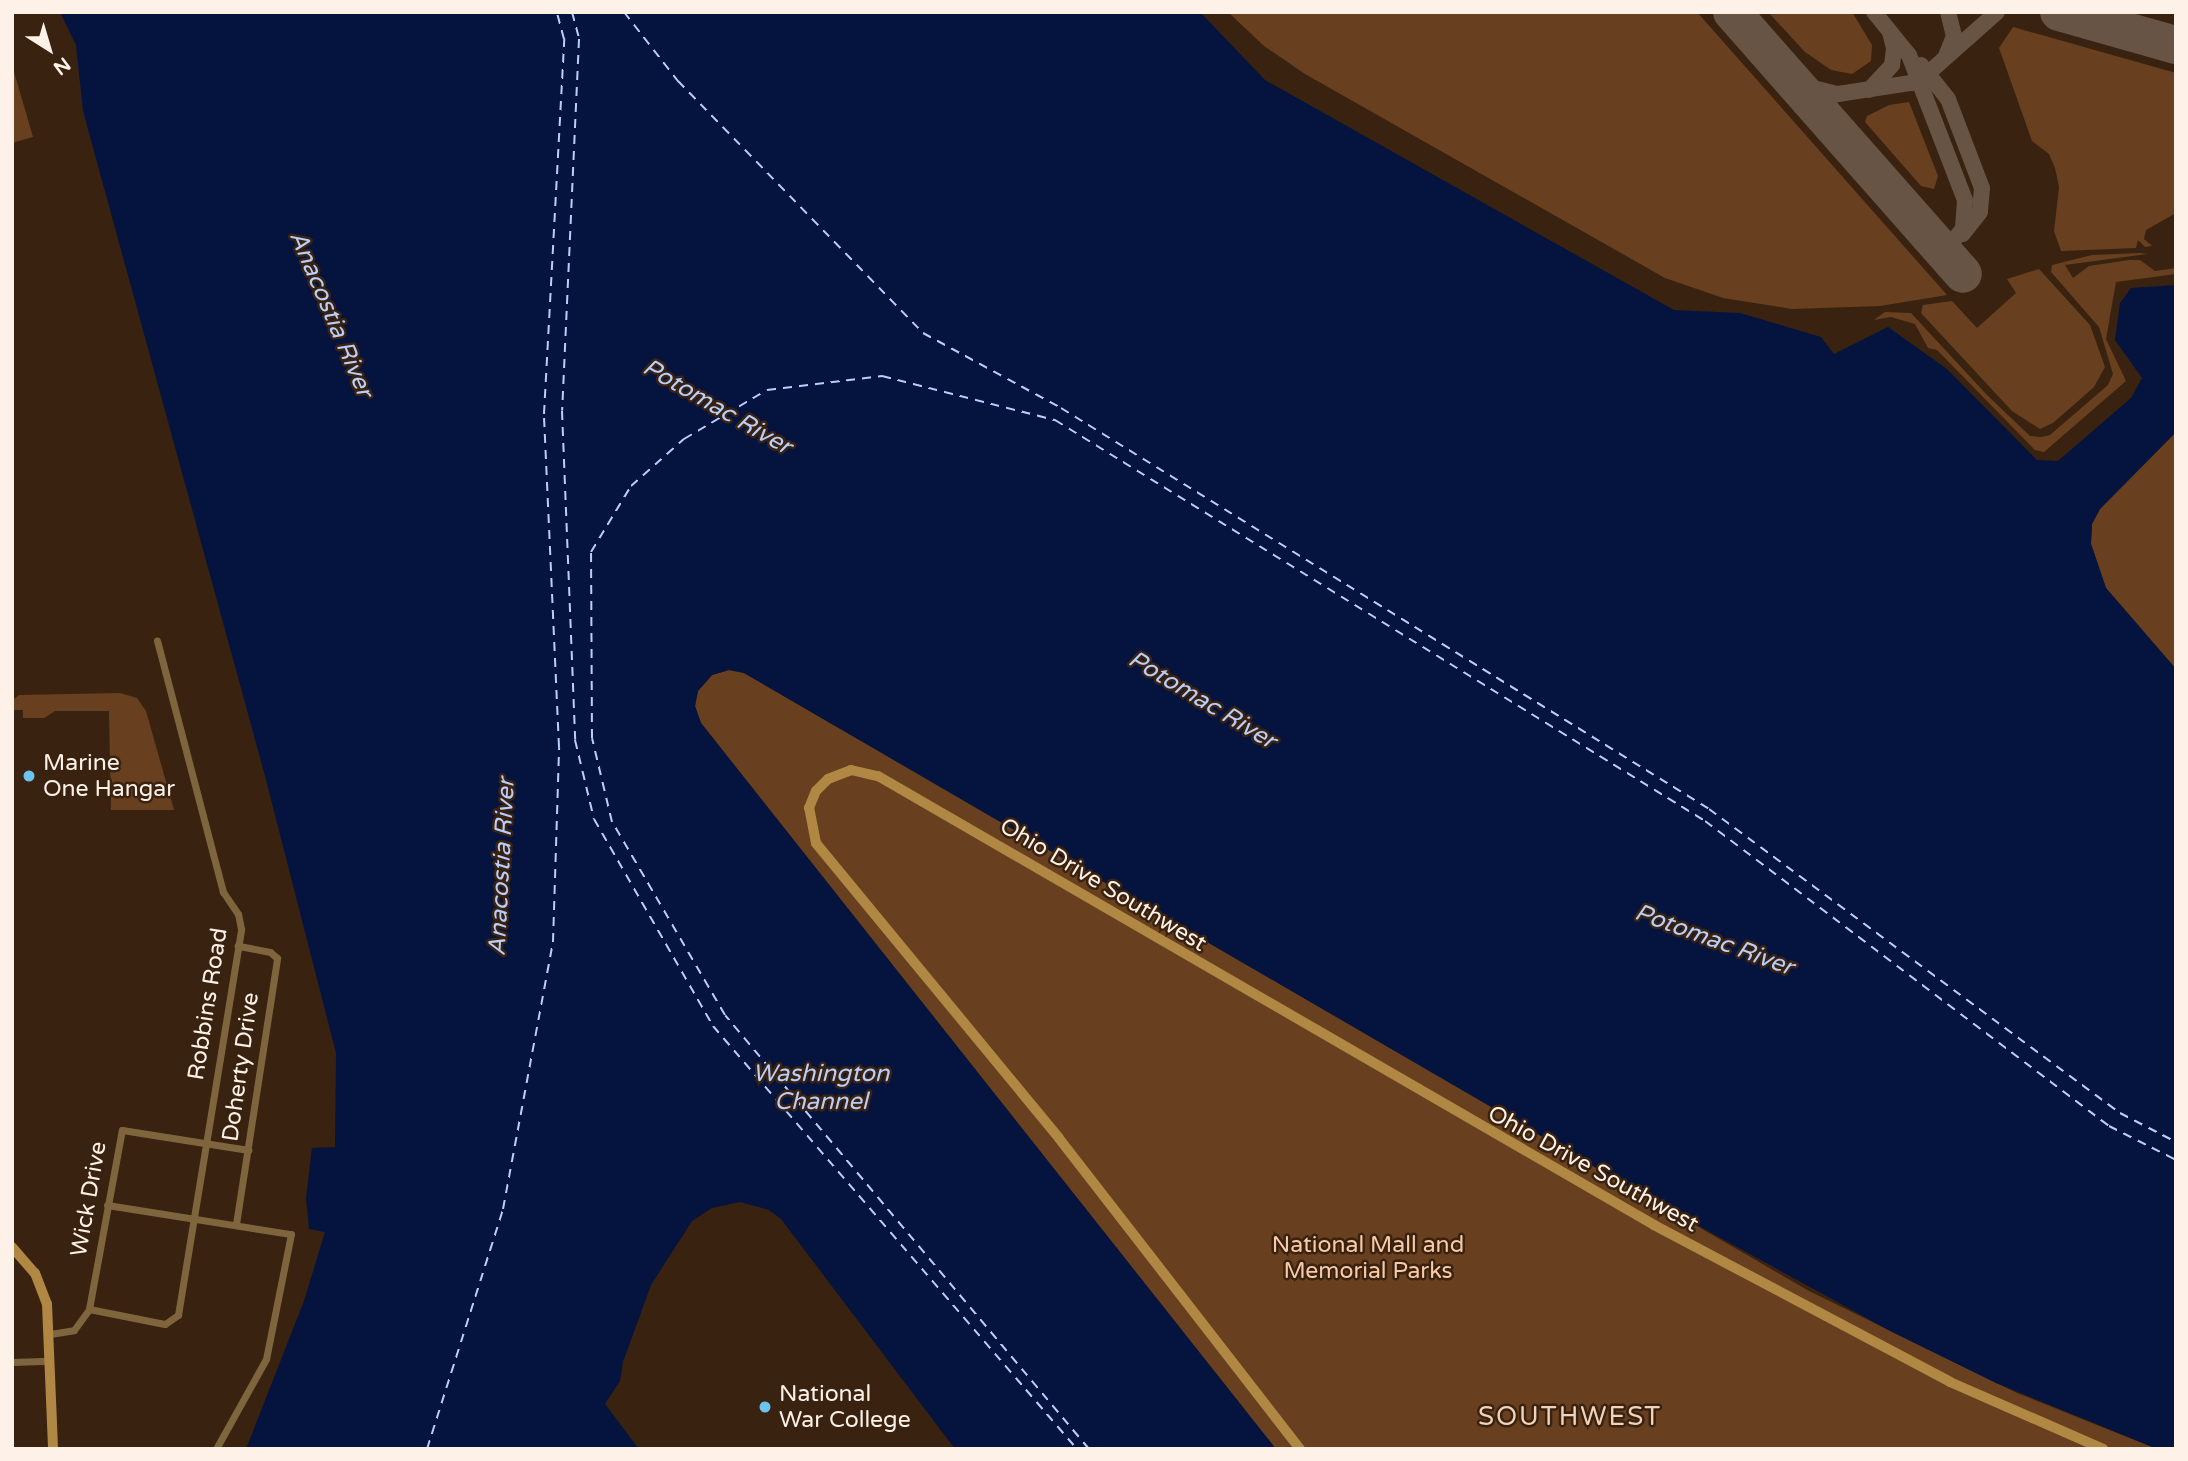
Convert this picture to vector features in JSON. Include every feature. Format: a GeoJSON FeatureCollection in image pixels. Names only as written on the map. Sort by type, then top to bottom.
{"type":"FeatureCollection","features":[{"type":"Feature","properties":{"kind":"street","name":"Robbins Road"},"geometry":{"type":"LineString","coordinates":[[89,1309],[164,1323],[174,1321],[238,946],[240,917],[223,892],[157,640]]}},
{"type":"Feature","properties":{"kind":"street","name":"Ohio Drive Southwest"},"geometry":{"type":"LineString","coordinates":[[1300,1449],[1059,1138],[816,843],[809,808],[816,791],[828,779],[851,770],[878,776],[1654,1225],[1950,1382],[2103,1449]]}},
{"type":"Feature","properties":{"kind":"street","name":"Doherty Drive"},"geometry":{"type":"LineString","coordinates":[[236,1224],[277,956],[238,946]]}},
{"type":"Feature","properties":{"kind":"street","name":"Wick Drive"},"geometry":{"type":"LineString","coordinates":[[89,1309],[122,1130],[248,1150]]}},
{"type":"Feature","properties":{"kind":"street"},"geometry":{"type":"LineString","coordinates":[[107,1205],[291,1234],[266,1359],[216,1449]]}},
{"type":"Feature","properties":{"kind":"street"},"geometry":{"type":"LineString","coordinates":[[12,1247],[41,1284],[50,1334],[53,1449]]}},
{"type":"Feature","properties":{"kind":"street"},"geometry":{"type":"LineString","coordinates":[[50,1334],[74,1330],[89,1309]]}},
{"type":"Feature","properties":{"kind":"street"},"geometry":{"type":"LineString","coordinates":[[12,1362],[50,1361]]}},
{"type":"Feature","properties":{"kind":"green space"},"geometry":{"type":"Polygon","coordinates":[[[1228,12],[1697,12],[1947,295],[1880,306],[1792,309],[1723,298],[1665,278],[1305,74],[1264,46],[1228,12]]]}},
{"type":"Feature","properties":{"kind":"green space"},"geometry":{"type":"Polygon","coordinates":[[[1768,12],[1852,12],[1872,45],[1871,61],[1852,74],[1831,70],[1805,52],[1768,12]]]}},
{"type":"Feature","properties":{"kind":"green space"},"geometry":{"type":"Polygon","coordinates":[[[2013,27],[2176,73],[2176,213],[2146,230],[2144,239],[2152,246],[2145,247],[2138,240],[2136,248],[2061,251],[2054,231],[2059,187],[2055,168],[2049,154],[2032,141],[1999,48],[2013,27]]]}},
{"type":"Feature","properties":{"kind":"green space"},"geometry":{"type":"Polygon","coordinates":[[[12,65],[33,137],[12,143],[12,65]]]}},
{"type":"Feature","properties":{"kind":"green space"},"geometry":{"type":"Polygon","coordinates":[[[1909,102],[1938,176],[1934,189],[1921,186],[1865,122],[1867,116],[1889,105],[1909,102]]]}},
{"type":"Feature","properties":{"kind":"green space"},"geometry":{"type":"Polygon","coordinates":[[[2147,254],[2065,265],[2073,278],[2089,266],[2129,260],[2140,260],[2155,271],[2176,268],[2176,274],[2116,282],[2106,339],[2126,381],[2044,452],[2035,450],[1937,350],[1928,348],[1915,324],[1891,317],[1874,320],[1885,312],[1911,313],[1987,395],[2030,436],[2050,435],[2108,385],[2113,374],[2099,327],[2051,272],[2052,265],[2092,255],[2147,254]]]}},
{"type":"Feature","properties":{"kind":"green space"},"geometry":{"type":"Polygon","coordinates":[[[2039,269],[2090,325],[2105,367],[2094,387],[2053,423],[2040,429],[2012,411],[1921,313],[1923,305],[1952,301],[1977,328],[2016,293],[2007,279],[2039,269]]]}},
{"type":"Feature","properties":{"kind":"green space"},"geometry":{"type":"Polygon","coordinates":[[[2176,432],[2176,669],[2106,588],[2091,544],[2092,524],[2100,509],[2176,432]]]}},
{"type":"Feature","properties":{"kind":"green space","name":"National Mall and Memorial Parks"},"geometry":{"type":"Polygon","coordinates":[[[729,670],[744,673],[1809,1291],[2017,1393],[2157,1449],[1276,1449],[701,723],[695,706],[698,691],[712,675],[729,670]]]}},
{"type":"Feature","properties":{"kind":"green space"},"geometry":{"type":"Polygon","coordinates":[[[120,693],[137,698],[146,711],[174,810],[111,810],[109,711],[55,711],[44,718],[23,718],[23,710],[14,710],[14,699],[19,695],[120,693]]]}},
{"type":"Feature","properties":{"kind":"water"},"geometry":{"type":"Polygon","coordinates":[[[60,12],[1200,12],[1265,80],[1674,310],[1740,313],[1821,337],[1834,354],[1888,327],[1947,369],[2037,460],[2058,461],[2131,398],[2142,378],[2115,340],[2120,303],[2131,288],[2176,285],[2176,432],[2100,509],[2092,524],[2091,544],[2106,588],[2176,669],[2176,1449],[2155,1448],[1996,1383],[1890,1331],[1646,1197],[744,673],[729,670],[712,675],[698,691],[695,706],[701,723],[1276,1449],[955,1449],[781,1219],[769,1210],[740,1202],[712,1208],[692,1221],[651,1285],[623,1362],[620,1381],[605,1404],[639,1449],[246,1449],[304,1301],[325,1232],[309,1229],[306,1198],[312,1148],[335,1147],[336,1053],[265,776],[83,111],[76,45],[60,12]]]}},
{"type":"Feature","properties":{"kind":"ferry route"},"geometry":{"type":"LineString","coordinates":[[427,1449],[503,1209],[553,942],[559,747],[544,414],[564,39],[557,12]]}},
{"type":"Feature","properties":{"kind":"ferry route"},"geometry":{"type":"LineString","coordinates":[[572,12],[579,39],[562,411],[575,740],[594,819],[713,1026],[1077,1449]]}},
{"type":"Feature","properties":{"kind":"ferry route"},"geometry":{"type":"LineString","coordinates":[[624,12],[678,81],[923,333],[1061,408],[1709,809],[2120,1113],[2176,1142]]}},
{"type":"Feature","properties":{"kind":"ferry route"},"geometry":{"type":"LineString","coordinates":[[1089,1449],[725,1015],[612,822],[592,738],[591,552],[631,486],[684,439],[767,390],[882,376],[1055,420],[1705,821],[2109,1126],[2176,1160]]}},
{"type":"Feature","properties":{"kind":"taxiway"},"geometry":{"type":"LineString","coordinates":[[1874,12],[1909,55],[1965,200],[1963,229],[1944,252]]}},
{"type":"Feature","properties":{"kind":"taxiway"},"geometry":{"type":"LineString","coordinates":[[1946,56],[1954,36],[1948,12]]}},
{"type":"Feature","properties":{"kind":"taxiway"},"geometry":{"type":"LineString","coordinates":[[1782,68],[1809,87],[1838,94],[1911,83],[1925,76],[1997,12]]}},
{"type":"Feature","properties":{"kind":"taxiway"},"geometry":{"type":"LineString","coordinates":[[1869,90],[1892,65],[1894,48],[1890,32]]}},
{"type":"Feature","properties":{"kind":"taxiway"},"geometry":{"type":"LineString","coordinates":[[1921,65],[1948,99],[1982,188],[1980,212],[1963,234]]}},
{"type":"Feature","properties":{"kind":"runway"},"geometry":{"type":"LineString","coordinates":[[1732,12],[1963,274]]}},
{"type":"Feature","properties":{"kind":"runway"},"geometry":{"type":"LineString","coordinates":[[2059,12],[2176,45]]}},
{"type":"Feature","properties":{"kind":"place","name":"Marine One Hangar"},"geometry":{"type":"Point","coordinates":[29,776]}},
{"type":"Feature","properties":{"kind":"place","name":"National War College"},"geometry":{"type":"Point","coordinates":[765,1407]}},
{"type":"Feature","properties":{"kind":"district","name":"SOUTHWEST"},"geometry":{"type":"Point","coordinates":[1570,1417]}},
{"type":"Feature","properties":{"kind":"water label","name":"Anacostia River"},"geometry":{"type":"Point","coordinates":[331,314]}},
{"type":"Feature","properties":{"kind":"water label","name":"Potomac River"},"geometry":{"type":"Point","coordinates":[717,407]}},
{"type":"Feature","properties":{"kind":"water label","name":"Potomac River"},"geometry":{"type":"Point","coordinates":[1202,700]}},
{"type":"Feature","properties":{"kind":"water label","name":"Anacostia River"},"geometry":{"type":"Point","coordinates":[502,867]}},
{"type":"Feature","properties":{"kind":"water label","name":"Potomac River"},"geometry":{"type":"Point","coordinates":[1714,940]}},
{"type":"Feature","properties":{"kind":"water label","name":"Washington Channel"},"geometry":{"type":"Point","coordinates":[821,1088]}}]}
